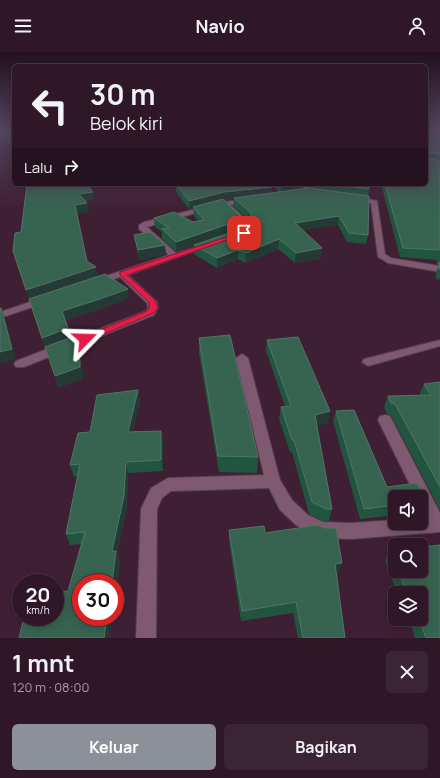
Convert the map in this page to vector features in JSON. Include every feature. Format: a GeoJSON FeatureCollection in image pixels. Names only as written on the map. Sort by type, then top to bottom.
{"type":"FeatureCollection","features":[{"type":"Feature","properties":{"kind":"street"},"geometry":{"type":"LineString","coordinates":[[291,196],[309,190]]}},
{"type":"Feature","properties":{"kind":"street"},"geometry":{"type":"LineString","coordinates":[[344,197],[374,201],[382,255],[388,260],[440,269]]}},
{"type":"Feature","properties":{"kind":"street"},"geometry":{"type":"LineString","coordinates":[[175,256],[142,227],[147,224],[224,204],[255,200]]}},
{"type":"Feature","properties":{"kind":"street"},"geometry":{"type":"LineString","coordinates":[[224,204],[246,224],[248,229],[244,233],[230,238]]}},
{"type":"Feature","properties":{"kind":"street"},"geometry":{"type":"LineString","coordinates":[[86,286],[216,242]]}},
{"type":"Feature","properties":{"kind":"street"},"geometry":{"type":"LineString","coordinates":[[20,364],[150,313],[154,308],[152,302],[122,274]]}},
{"type":"Feature","properties":{"kind":"street"},"geometry":{"type":"LineString","coordinates":[[0,315],[50,298]]}},
{"type":"Feature","properties":{"kind":"street"},"geometry":{"type":"LineString","coordinates":[[368,362],[440,343]]}},
{"type":"Feature","properties":{"kind":"street"},"geometry":{"type":"LineString","coordinates":[[242,358],[273,481],[286,505],[302,520],[322,530],[351,531],[439,524],[385,420]]}},
{"type":"Feature","properties":{"kind":"street"},"geometry":{"type":"LineString","coordinates":[[146,638],[149,509],[156,493],[168,485],[273,481]]}},
{"type":"Feature","properties":{"kind":"building"},"geometry":{"type":"Polygon","coordinates":[[[428,158],[440,161],[440,250],[403,248],[386,186],[428,186],[428,158]]]}},
{"type":"Feature","properties":{"kind":"building"},"geometry":{"type":"Polygon","coordinates":[[[27,186],[88,186],[93,192],[79,194],[87,203],[75,205],[87,261],[96,267],[26,290],[13,251],[15,233],[21,232],[27,186]]]}},
{"type":"Feature","properties":{"kind":"building"},"geometry":{"type":"Polygon","coordinates":[[[178,186],[272,187],[224,192],[189,201],[178,186]]]}},
{"type":"Feature","properties":{"kind":"building"},"geometry":{"type":"Polygon","coordinates":[[[346,186],[369,186],[369,189],[346,186]]]}},
{"type":"Feature","properties":{"kind":"building"},"geometry":{"type":"Polygon","coordinates":[[[308,188],[369,196],[368,235],[349,233],[339,216],[295,223],[322,248],[296,253],[279,239],[246,253],[238,250],[217,258],[194,245],[248,227],[254,221],[250,212],[234,198],[308,188]]]}},
{"type":"Feature","properties":{"kind":"building"},"geometry":{"type":"Polygon","coordinates":[[[223,199],[243,219],[176,242],[162,229],[169,228],[154,218],[174,212],[193,222],[204,220],[193,207],[223,199]]]}},
{"type":"Feature","properties":{"kind":"building"},"geometry":{"type":"Polygon","coordinates":[[[150,232],[165,245],[138,250],[134,235],[150,232]]]}},
{"type":"Feature","properties":{"kind":"building"},"geometry":{"type":"Polygon","coordinates":[[[105,274],[128,289],[62,311],[68,328],[42,338],[29,299],[105,274]]]}},
{"type":"Feature","properties":{"kind":"building"},"geometry":{"type":"Polygon","coordinates":[[[0,308],[12,349],[0,352],[0,308]]]}},
{"type":"Feature","properties":{"kind":"building"},"geometry":{"type":"Polygon","coordinates":[[[230,335],[258,457],[218,456],[199,338],[230,335]]]}},
{"type":"Feature","properties":{"kind":"building"},"geometry":{"type":"Polygon","coordinates":[[[72,337],[80,360],[80,367],[55,376],[45,347],[72,337]]]}},
{"type":"Feature","properties":{"kind":"building"},"geometry":{"type":"Polygon","coordinates":[[[298,337],[330,411],[315,415],[332,509],[326,509],[312,502],[294,440],[292,440],[281,407],[291,406],[267,340],[298,337]]]}},
{"type":"Feature","properties":{"kind":"building"},"geometry":{"type":"Polygon","coordinates":[[[440,382],[440,487],[395,404],[391,403],[388,396],[431,395],[424,384],[440,382]]]}},
{"type":"Feature","properties":{"kind":"building"},"geometry":{"type":"Polygon","coordinates":[[[138,390],[128,432],[161,431],[161,460],[126,462],[124,496],[112,551],[116,551],[113,574],[73,574],[85,532],[66,534],[80,464],[70,465],[78,433],[90,432],[97,395],[138,390]]]}},
{"type":"Feature","properties":{"kind":"building"},"geometry":{"type":"Polygon","coordinates":[[[354,410],[387,487],[417,483],[419,488],[424,488],[424,490],[388,490],[388,506],[364,509],[336,411],[354,410]]]}},
{"type":"Feature","properties":{"kind":"building"},"geometry":{"type":"Polygon","coordinates":[[[318,525],[325,528],[336,528],[342,563],[335,564],[345,638],[303,638],[296,602],[242,611],[229,530],[264,526],[265,533],[318,525]]]}},
{"type":"Feature","properties":{"kind":"building"},"geometry":{"type":"Polygon","coordinates":[[[440,545],[440,638],[426,638],[422,626],[428,626],[428,586],[404,586],[401,578],[428,578],[428,546],[440,545]]]}},
{"type":"Feature","properties":{"kind":"building"},"geometry":{"type":"Polygon","coordinates":[[[72,577],[72,626],[106,626],[104,638],[19,638],[22,626],[64,626],[64,591],[68,591],[72,577]]]}},
{"type":"Feature","properties":{"kind":"route"},"geometry":{"type":"LineString","coordinates":[[85,339],[150,313],[154,308],[152,302],[122,274],[244,233]]}}]}
